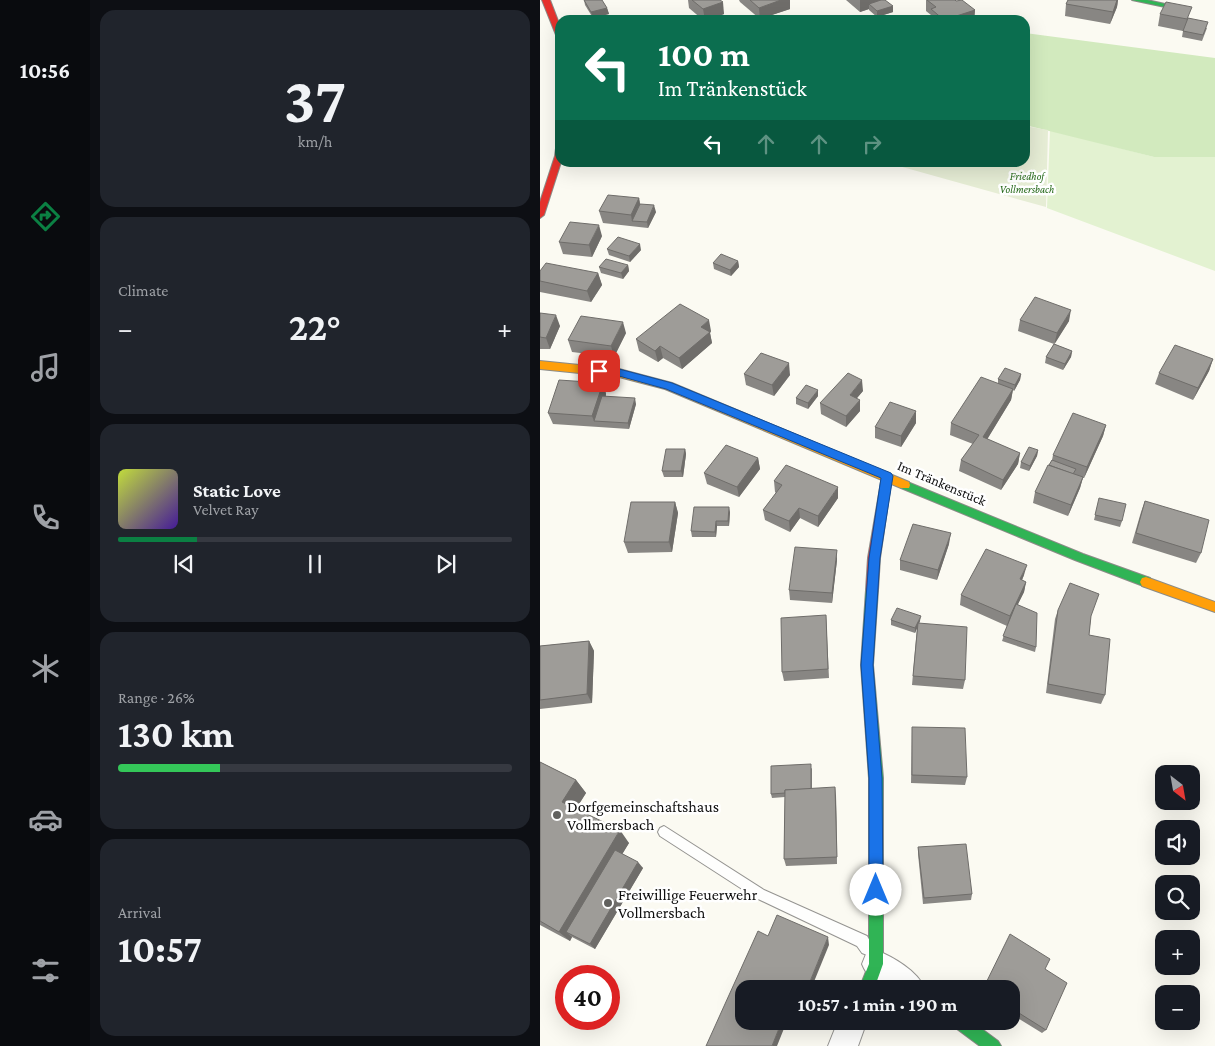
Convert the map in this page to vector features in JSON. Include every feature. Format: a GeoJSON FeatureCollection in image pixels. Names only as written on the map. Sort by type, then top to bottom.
{"type":"FeatureCollection","features":[{"type":"Feature","properties":{"kind":"street"},"geometry":{"type":"LineString","coordinates":[[546,0],[555,22]]}},
{"type":"Feature","properties":{"kind":"street"},"geometry":{"type":"LineString","coordinates":[[1136,0],[1184,9]]}},
{"type":"Feature","properties":{"kind":"street"},"geometry":{"type":"LineString","coordinates":[[540,215],[555,167]]}},
{"type":"Feature","properties":{"kind":"street","name":"Im Tränkenstück"},"geometry":{"type":"LineString","coordinates":[[540,365],[619,372],[668,386],[1079,557],[1215,607]]}},
{"type":"Feature","properties":{"kind":"street"},"geometry":{"type":"LineString","coordinates":[[871,977],[876,778],[867,665],[874,558],[887,476]]}},
{"type":"Feature","properties":{"kind":"street"},"geometry":{"type":"LineString","coordinates":[[843,1046],[849,1030]]}},
{"type":"Feature","properties":{"kind":"street"},"geometry":{"type":"LineString","coordinates":[[971,1030],[993,1046]]}},
{"type":"Feature","properties":{"kind":"lane"},"geometry":{"type":"LineString","coordinates":[[664,832],[760,894],[862,941],[871,977]]}},
{"type":"Feature","properties":{"kind":"green space"},"geometry":{"type":"Polygon","coordinates":[[[1030,34],[1215,58],[1215,157],[1154,157],[1030,126],[1030,34]]]}},
{"type":"Feature","properties":{"kind":"green space","name":"Friedhof Vollmersbach"},"geometry":{"type":"Polygon","coordinates":[[[1030,127],[1048,130],[1046,207],[902,167],[1030,167],[1030,127]]]}},
{"type":"Feature","properties":{"kind":"green space"},"geometry":{"type":"Polygon","coordinates":[[[1050,130],[1154,157],[1215,157],[1215,271],[1047,208],[1050,130]]]}},
{"type":"Feature","properties":{"kind":"building"},"geometry":{"type":"Polygon","coordinates":[[[584,0],[602,0],[607,8],[591,12],[584,0]]]}},
{"type":"Feature","properties":{"kind":"building"},"geometry":{"type":"Polygon","coordinates":[[[692,0],[720,0],[723,2],[703,9],[692,0]]]}},
{"type":"Feature","properties":{"kind":"building"},"geometry":{"type":"Polygon","coordinates":[[[750,0],[781,0],[759,8],[750,0]]]}},
{"type":"Feature","properties":{"kind":"building"},"geometry":{"type":"Polygon","coordinates":[[[885,0],[893,6],[877,11],[869,4],[885,0]]]}},
{"type":"Feature","properties":{"kind":"building"},"geometry":{"type":"Polygon","coordinates":[[[927,0],[962,0],[975,10],[960,15],[938,15],[931,9],[936,7],[927,0]]]}},
{"type":"Feature","properties":{"kind":"building"},"geometry":{"type":"Polygon","coordinates":[[[1068,0],[1117,0],[1113,12],[1066,4],[1068,0]]]}},
{"type":"Feature","properties":{"kind":"building"},"geometry":{"type":"Polygon","coordinates":[[[1166,2],[1192,7],[1187,19],[1160,14],[1166,2]]]}},
{"type":"Feature","properties":{"kind":"building"},"geometry":{"type":"Polygon","coordinates":[[[1188,18],[1208,22],[1203,35],[1183,31],[1188,18]]]}},
{"type":"Feature","properties":{"kind":"building"},"geometry":{"type":"Polygon","coordinates":[[[608,195],[639,198],[631,215],[599,211],[608,195]]]}},
{"type":"Feature","properties":{"kind":"building"},"geometry":{"type":"Polygon","coordinates":[[[640,204],[654,205],[647,222],[632,221],[640,204]]]}},
{"type":"Feature","properties":{"kind":"building"},"geometry":{"type":"Polygon","coordinates":[[[570,222],[599,225],[589,245],[559,242],[570,222]]]}},
{"type":"Feature","properties":{"kind":"building"},"geometry":{"type":"Polygon","coordinates":[[[618,237],[640,244],[629,256],[607,249],[618,237]]]}},
{"type":"Feature","properties":{"kind":"building"},"geometry":{"type":"Polygon","coordinates":[[[721,254],[738,261],[730,270],[713,263],[721,254]]]}},
{"type":"Feature","properties":{"kind":"building"},"geometry":{"type":"Polygon","coordinates":[[[606,259],[628,265],[621,273],[599,267],[606,259]]]}},
{"type":"Feature","properties":{"kind":"building"},"geometry":{"type":"Polygon","coordinates":[[[546,263],[598,273],[587,291],[540,281],[540,271],[546,263]]]}},
{"type":"Feature","properties":{"kind":"building"},"geometry":{"type":"Polygon","coordinates":[[[1035,297],[1071,310],[1057,333],[1020,320],[1035,297]]]}},
{"type":"Feature","properties":{"kind":"building"},"geometry":{"type":"Polygon","coordinates":[[[680,304],[709,320],[701,327],[710,332],[679,358],[660,346],[655,351],[636,339],[680,304]]]}},
{"type":"Feature","properties":{"kind":"building"},"geometry":{"type":"Polygon","coordinates":[[[540,313],[556,315],[546,338],[540,337],[540,313]]]}},
{"type":"Feature","properties":{"kind":"building"},"geometry":{"type":"Polygon","coordinates":[[[581,316],[623,322],[611,346],[568,340],[581,316]]]}},
{"type":"Feature","properties":{"kind":"building"},"geometry":{"type":"Polygon","coordinates":[[[1054,344],[1072,351],[1065,364],[1046,357],[1054,344]]]}},
{"type":"Feature","properties":{"kind":"building"},"geometry":{"type":"Polygon","coordinates":[[[1175,345],[1213,359],[1198,388],[1159,373],[1175,345]]]}},
{"type":"Feature","properties":{"kind":"building"},"geometry":{"type":"Polygon","coordinates":[[[761,353],[789,363],[772,385],[744,374],[761,353]]]}},
{"type":"Feature","properties":{"kind":"building"},"geometry":{"type":"Polygon","coordinates":[[[1005,368],[1021,374],[1015,385],[998,379],[1005,368]]]}},
{"type":"Feature","properties":{"kind":"building"},"geometry":{"type":"Polygon","coordinates":[[[848,373],[862,380],[850,395],[860,400],[846,416],[820,403],[848,373]]]}},
{"type":"Feature","properties":{"kind":"building"},"geometry":{"type":"Polygon","coordinates":[[[981,377],[1013,389],[983,437],[1020,453],[1003,480],[961,460],[979,435],[951,423],[981,377]]]}},
{"type":"Feature","properties":{"kind":"building"},"geometry":{"type":"Polygon","coordinates":[[[559,380],[603,383],[592,416],[548,413],[559,380]]]}},
{"type":"Feature","properties":{"kind":"building"},"geometry":{"type":"Polygon","coordinates":[[[806,385],[818,390],[808,403],[796,398],[806,385]]]}},
{"type":"Feature","properties":{"kind":"building"},"geometry":{"type":"Polygon","coordinates":[[[602,396],[635,398],[628,423],[594,421],[602,396]]]}},
{"type":"Feature","properties":{"kind":"building"},"geometry":{"type":"Polygon","coordinates":[[[890,402],[916,411],[901,436],[875,427],[890,402]]]}},
{"type":"Feature","properties":{"kind":"building"},"geometry":{"type":"Polygon","coordinates":[[[1073,413],[1106,425],[1087,467],[1053,455],[1073,413]]]}},
{"type":"Feature","properties":{"kind":"building"},"geometry":{"type":"Polygon","coordinates":[[[726,445],[758,458],[737,487],[704,473],[726,445]]]}},
{"type":"Feature","properties":{"kind":"building"},"geometry":{"type":"Polygon","coordinates":[[[1029,447],[1038,450],[1030,466],[1021,462],[1029,447]]]}},
{"type":"Feature","properties":{"kind":"building"},"geometry":{"type":"Polygon","coordinates":[[[666,449],[685,449],[681,471],[662,471],[666,449]]]}},
{"type":"Feature","properties":{"kind":"building"},"geometry":{"type":"Polygon","coordinates":[[[1052,460],[1076,469],[1073,474],[1049,465],[1052,460]]]}},
{"type":"Feature","properties":{"kind":"building"},"geometry":{"type":"Polygon","coordinates":[[[786,465],[838,487],[818,516],[799,508],[789,521],[763,510],[782,485],[774,481],[786,465]]]}},
{"type":"Feature","properties":{"kind":"building"},"geometry":{"type":"Polygon","coordinates":[[[1048,465],[1083,477],[1071,505],[1035,492],[1048,465]]]}},
{"type":"Feature","properties":{"kind":"building"},"geometry":{"type":"Polygon","coordinates":[[[1099,498],[1126,504],[1122,521],[1095,515],[1099,498]]]}},
{"type":"Feature","properties":{"kind":"building"},"geometry":{"type":"Polygon","coordinates":[[[1145,501],[1209,520],[1201,553],[1136,533],[1145,501]]]}},
{"type":"Feature","properties":{"kind":"building"},"geometry":{"type":"Polygon","coordinates":[[[631,502],[675,502],[669,542],[624,542],[631,502]]]}},
{"type":"Feature","properties":{"kind":"building"},"geometry":{"type":"Polygon","coordinates":[[[694,507],[729,507],[728,521],[716,521],[715,532],[691,531],[694,507]]]}},
{"type":"Feature","properties":{"kind":"building"},"geometry":{"type":"Polygon","coordinates":[[[913,524],[951,533],[938,570],[900,560],[913,524]]]}},
{"type":"Feature","properties":{"kind":"building"},"geometry":{"type":"Polygon","coordinates":[[[795,547],[837,550],[832,593],[789,590],[795,547]]]}},
{"type":"Feature","properties":{"kind":"building"},"geometry":{"type":"Polygon","coordinates":[[[986,549],[1027,565],[1020,579],[1026,582],[1010,616],[961,595],[986,549]]]}},
{"type":"Feature","properties":{"kind":"building"},"geometry":{"type":"Polygon","coordinates":[[[1070,583],[1099,594],[1091,616],[1089,635],[1110,639],[1105,695],[1048,684],[1058,610],[1070,583]]]}},
{"type":"Feature","properties":{"kind":"building"},"geometry":{"type":"Polygon","coordinates":[[[1016,604],[1037,613],[1036,647],[1003,636],[1016,604]]]}},
{"type":"Feature","properties":{"kind":"building"},"geometry":{"type":"Polygon","coordinates":[[[897,608],[921,616],[915,628],[891,620],[897,608]]]}},
{"type":"Feature","properties":{"kind":"building"},"geometry":{"type":"Polygon","coordinates":[[[826,615],[828,669],[782,672],[781,618],[826,615]]]}},
{"type":"Feature","properties":{"kind":"building"},"geometry":{"type":"Polygon","coordinates":[[[918,623],[967,627],[965,680],[913,676],[918,623]]]}},
{"type":"Feature","properties":{"kind":"building"},"geometry":{"type":"Polygon","coordinates":[[[589,641],[587,694],[540,700],[540,646],[589,641]]]}},
{"type":"Feature","properties":{"kind":"building"},"geometry":{"type":"Polygon","coordinates":[[[912,727],[965,728],[967,777],[912,775],[912,727]]]}},
{"type":"Feature","properties":{"kind":"building"},"geometry":{"type":"Polygon","coordinates":[[[540,762],[576,780],[562,802],[620,830],[559,932],[540,921],[540,762]]]}},
{"type":"Feature","properties":{"kind":"building"},"geometry":{"type":"Polygon","coordinates":[[[811,764],[811,789],[785,790],[785,793],[771,794],[771,766],[811,764]]]}},
{"type":"Feature","properties":{"kind":"building"},"geometry":{"type":"Polygon","coordinates":[[[835,787],[837,857],[784,859],[785,790],[835,787]]]}},
{"type":"Feature","properties":{"kind":"building"},"geometry":{"type":"Polygon","coordinates":[[[966,844],[972,894],[924,898],[918,847],[966,844]]]}},
{"type":"Feature","properties":{"kind":"building","name":"Freiwillige Feuerwehr Vollmersbach"},"geometry":{"type":"Polygon","coordinates":[[[615,850],[638,862],[590,944],[566,932],[615,850]]]}},
{"type":"Feature","properties":{"kind":"building"},"geometry":{"type":"Polygon","coordinates":[[[777,915],[828,937],[811,980],[736,980],[758,931],[768,936],[777,915]]]}},
{"type":"Feature","properties":{"kind":"building"},"geometry":{"type":"Polygon","coordinates":[[[1010,934],[1050,959],[1045,969],[1067,983],[1046,1030],[1020,1014],[1020,980],[987,980],[1010,934]]]}},
{"type":"Feature","properties":{"kind":"building"},"geometry":{"type":"Polygon","coordinates":[[[735,982],[735,1030],[778,1030],[772,1046],[706,1046],[735,982]]]}},
{"type":"Feature","properties":{"kind":"traffic: fast"},"geometry":{"type":"LineString","coordinates":[[1136,0],[1184,9]]}},
{"type":"Feature","properties":{"kind":"traffic: fast"},"geometry":{"type":"LineString","coordinates":[[905,485],[1079,557],[1146,582]]}},
{"type":"Feature","properties":{"kind":"traffic: fast"},"geometry":{"type":"LineString","coordinates":[[870,980],[876,964],[876,778],[867,665],[872,590]]}},
{"type":"Feature","properties":{"kind":"traffic: fast"},"geometry":{"type":"LineString","coordinates":[[971,1030],[993,1046]]}},
{"type":"Feature","properties":{"kind":"traffic: slow"},"geometry":{"type":"LineString","coordinates":[[540,365],[619,373],[668,386],[905,485]]}},
{"type":"Feature","properties":{"kind":"traffic: slow"},"geometry":{"type":"LineString","coordinates":[[1146,582],[1215,607]]}},
{"type":"Feature","properties":{"kind":"traffic: jam"},"geometry":{"type":"LineString","coordinates":[[546,0],[555,22]]}},
{"type":"Feature","properties":{"kind":"traffic: jam"},"geometry":{"type":"LineString","coordinates":[[540,215],[555,167]]}},
{"type":"Feature","properties":{"kind":"traffic: jam"},"geometry":{"type":"LineString","coordinates":[[872,590],[874,558],[887,476]]}},
{"type":"Feature","properties":{"kind":"place","name":"Dorfgemeinschaftshaus Vollmersbach"},"geometry":{"type":"Point","coordinates":[557,815]}},
{"type":"Feature","properties":{"kind":"place","name":"Freiwillige Feuerwehr Vollmersbach"},"geometry":{"type":"Point","coordinates":[608,903]}},
{"type":"Feature","properties":{"kind":"route"},"geometry":{"type":"LineString","coordinates":[[599,371],[619,372],[668,386],[887,476],[874,558],[867,665],[876,778],[876,890]]}}]}
